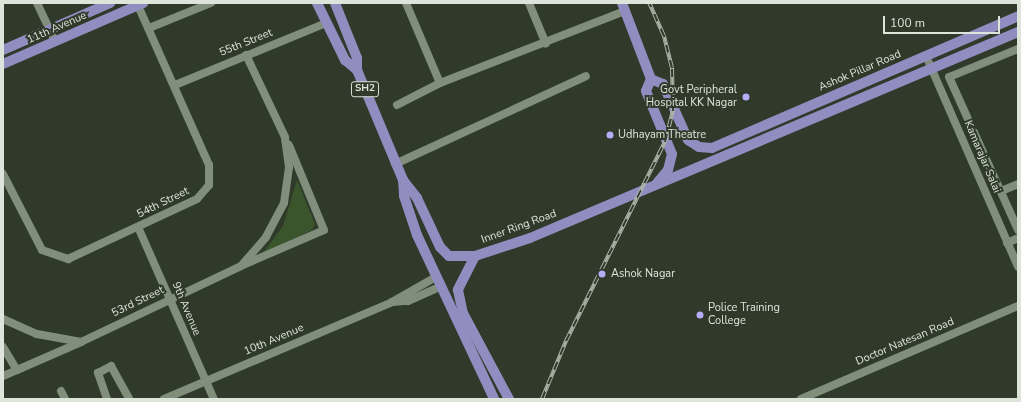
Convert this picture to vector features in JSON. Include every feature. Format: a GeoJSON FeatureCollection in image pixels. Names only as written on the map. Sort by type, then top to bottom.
{"type":"FeatureCollection","features":[{"type":"Feature","properties":{"kind":"main road","name":"11th Avenue"},"geometry":{"type":"LineString","coordinates":[[3,50],[110,3]]}},
{"type":"Feature","properties":{"kind":"main road","name":"Inner Ring Road"},"geometry":{"type":"LineString","coordinates":[[317,3],[345,60],[357,70],[395,164],[403,180],[417,198],[440,247],[449,256],[475,256],[530,238],[795,127]]}},
{"type":"Feature","properties":{"kind":"main road"},"geometry":{"type":"LineString","coordinates":[[334,3],[357,58],[357,70]]}},
{"type":"Feature","properties":{"kind":"main road","name":"11th Avenue"},"geometry":{"type":"LineString","coordinates":[[3,64],[139,4]]}},
{"type":"Feature","properties":{"kind":"main road"},"geometry":{"type":"LineString","coordinates":[[622,6],[651,79],[646,91],[672,154],[668,170],[656,184]]}},
{"type":"Feature","properties":{"kind":"main road","name":"Ashok Pillar Road"},"geometry":{"type":"LineString","coordinates":[[651,79],[662,84],[688,140],[699,147],[712,148],[1018,16]]}},
{"type":"Feature","properties":{"kind":"main road"},"geometry":{"type":"LineString","coordinates":[[790,114],[795,127],[932,70],[1018,32]]}},
{"type":"Feature","properties":{"kind":"main road","name":"Inner Ring Road"},"geometry":{"type":"LineString","coordinates":[[403,180],[417,235],[436,277]]}},
{"type":"Feature","properties":{"kind":"main road"},"geometry":{"type":"LineString","coordinates":[[475,256],[458,290],[461,306],[488,364],[509,399]]}},
{"type":"Feature","properties":{"kind":"main road","name":"SH2"},"geometry":{"type":"LineString","coordinates":[[436,277],[494,399]]}},
{"type":"Feature","properties":{"kind":"street"},"geometry":{"type":"LineString","coordinates":[[37,3],[56,41]]}},
{"type":"Feature","properties":{"kind":"street"},"geometry":{"type":"LineString","coordinates":[[149,28],[211,3]]}},
{"type":"Feature","properties":{"kind":"street"},"geometry":{"type":"LineString","coordinates":[[406,3],[440,83]]}},
{"type":"Feature","properties":{"kind":"street"},"geometry":{"type":"LineString","coordinates":[[529,3],[546,44]]}},
{"type":"Feature","properties":{"kind":"street","name":"54th Street"},"geometry":{"type":"LineString","coordinates":[[3,174],[42,250],[55,257],[68,259],[197,200],[210,185],[209,165],[139,4]]}},
{"type":"Feature","properties":{"kind":"street"},"geometry":{"type":"LineString","coordinates":[[397,105],[440,83],[546,44],[622,6]]}},
{"type":"Feature","properties":{"kind":"street","name":"55th Street"},"geometry":{"type":"LineString","coordinates":[[174,85],[326,23]]}},
{"type":"Feature","properties":{"kind":"street"},"geometry":{"type":"LineString","coordinates":[[1018,49],[949,77],[1018,230]]}},
{"type":"Feature","properties":{"kind":"street","name":"53rd Street"},"geometry":{"type":"LineString","coordinates":[[3,376],[81,342],[170,298],[241,266],[266,237],[284,203],[289,167],[285,137],[246,55]]}},
{"type":"Feature","properties":{"kind":"street","name":"Kamarajar Salai"},"geometry":{"type":"LineString","coordinates":[[926,56],[1018,267]]}},
{"type":"Feature","properties":{"kind":"street"},"geometry":{"type":"LineString","coordinates":[[395,164],[586,76]]}},
{"type":"Feature","properties":{"kind":"street"},"geometry":{"type":"LineString","coordinates":[[241,266],[324,230],[285,137]]}},
{"type":"Feature","properties":{"kind":"street"},"geometry":{"type":"LineString","coordinates":[[1001,191],[1018,184]]}},
{"type":"Feature","properties":{"kind":"street","name":"9th Avenue"},"geometry":{"type":"LineString","coordinates":[[138,228],[214,399]]}},
{"type":"Feature","properties":{"kind":"street"},"geometry":{"type":"LineString","coordinates":[[1007,243],[1018,238]]}},
{"type":"Feature","properties":{"kind":"street"},"geometry":{"type":"LineString","coordinates":[[392,302],[436,277]]}},
{"type":"Feature","properties":{"kind":"street"},"geometry":{"type":"LineString","coordinates":[[392,302],[408,301],[440,287]]}},
{"type":"Feature","properties":{"kind":"street","name":"10th Avenue"},"geometry":{"type":"LineString","coordinates":[[164,399],[392,302]]}},
{"type":"Feature","properties":{"kind":"street","name":"Doctor Natesan Road"},"geometry":{"type":"LineString","coordinates":[[801,399],[1018,306]]}},
{"type":"Feature","properties":{"kind":"street"},"geometry":{"type":"LineString","coordinates":[[3,319],[37,334],[81,342]]}},
{"type":"Feature","properties":{"kind":"street"},"geometry":{"type":"LineString","coordinates":[[3,347],[16,370]]}},
{"type":"Feature","properties":{"kind":"street"},"geometry":{"type":"LineString","coordinates":[[107,399],[98,373],[111,366],[129,399]]}},
{"type":"Feature","properties":{"kind":"street"},"geometry":{"type":"LineString","coordinates":[[61,391],[65,399]]}},
{"type":"Feature","properties":{"kind":"green space"},"geometry":{"type":"Polygon","coordinates":[[[297,180],[315,224],[312,230],[262,254],[283,226],[297,180]]]}},
{"type":"Feature","properties":{"kind":"railway"},"geometry":{"type":"LineString","coordinates":[[542,399],[566,341],[665,142],[673,109],[672,68],[664,36],[649,3]]}},
{"type":"Feature","properties":{"kind":"place","name":"Govt Peripheral Hospital KK Nagar"},"geometry":{"type":"Point","coordinates":[746,97]}},
{"type":"Feature","properties":{"kind":"place","name":"Udhayam Theatre"},"geometry":{"type":"Point","coordinates":[610,135]}},
{"type":"Feature","properties":{"kind":"place","name":"Ashok Nagar"},"geometry":{"type":"Point","coordinates":[602,274]}},
{"type":"Feature","properties":{"kind":"place","name":"Police Training College"},"geometry":{"type":"Point","coordinates":[700,315]}}]}
